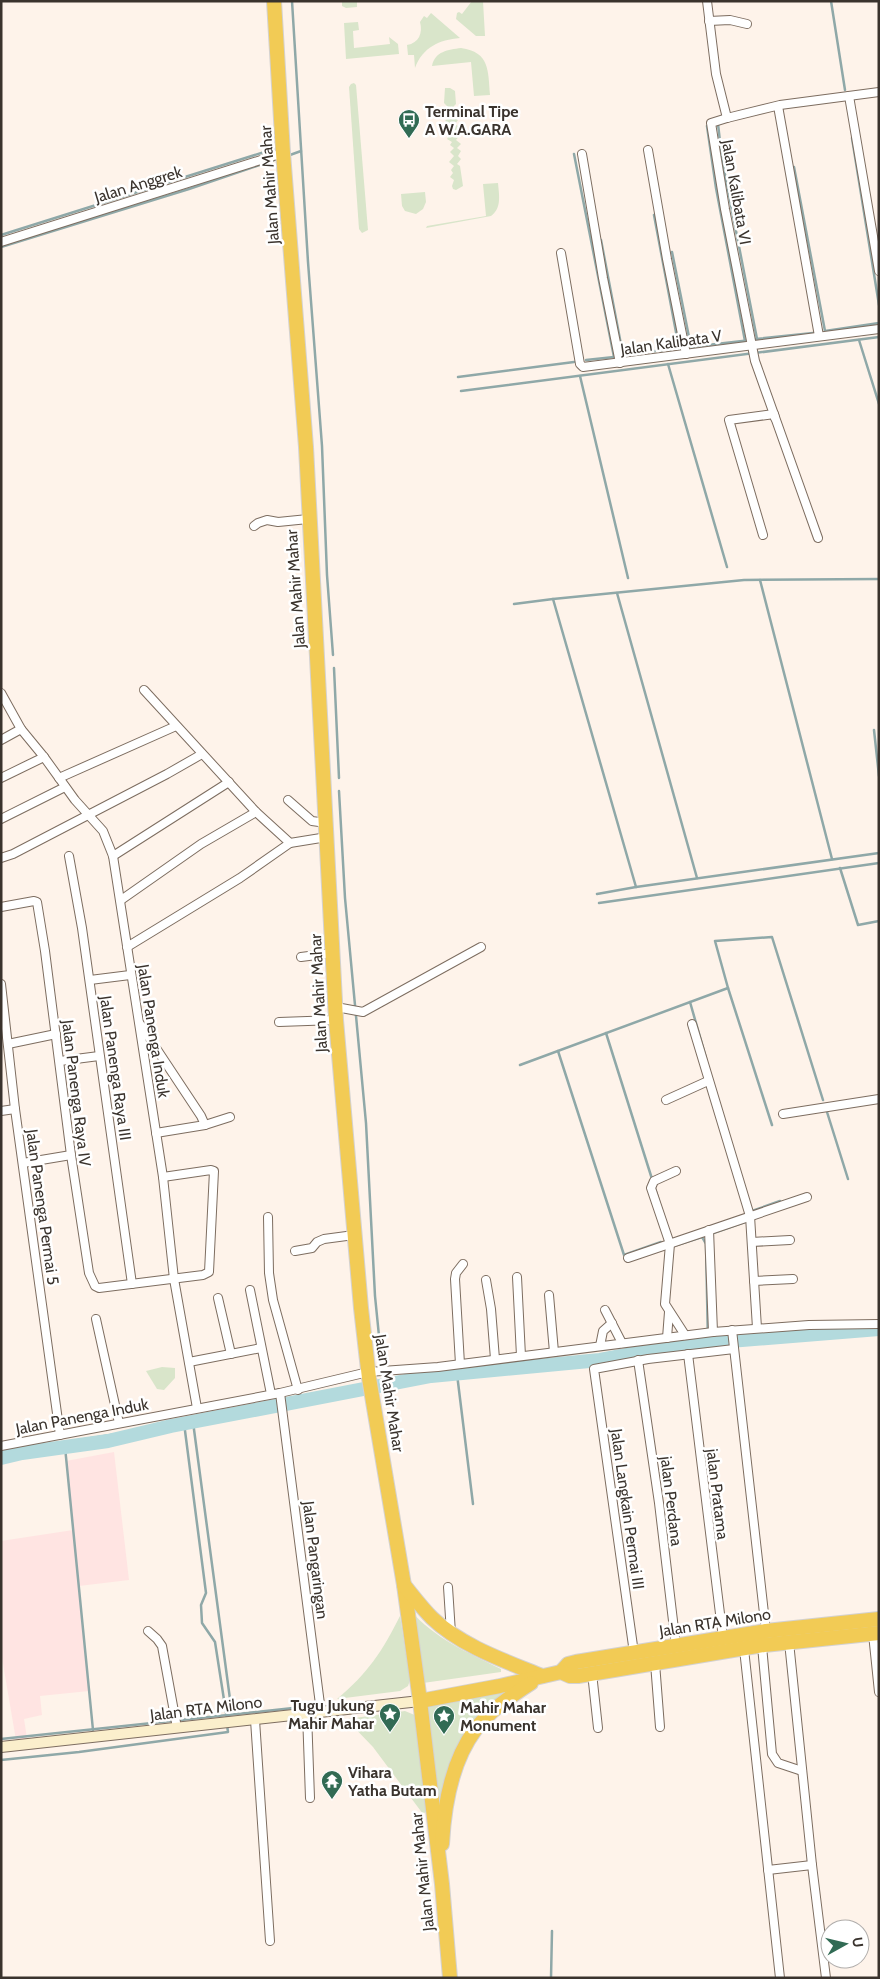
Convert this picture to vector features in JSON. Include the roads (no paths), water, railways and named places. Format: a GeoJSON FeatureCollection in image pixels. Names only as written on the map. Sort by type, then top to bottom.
{"type":"FeatureCollection","features":[{"type":"Feature","properties":{"kind":"highway","name":"Jalan Mahir Mahar"},"geometry":{"type":"LineString","coordinates":[[274,1],[283,153],[306,447],[308,519],[327,830],[332,953],[354,1234],[372,1398],[404,1585],[420,1701],[442,1884],[450,1978]]}},
{"type":"Feature","properties":{"kind":"highway"},"geometry":{"type":"LineString","coordinates":[[404,1585],[432,1618],[451,1633],[485,1652],[542,1676]]}},
{"type":"Feature","properties":{"kind":"highway","name":"Jalan RTA Milono"},"geometry":{"type":"LineString","coordinates":[[561,1672],[572,1663],[766,1631],[879,1619]]}},
{"type":"Feature","properties":{"kind":"highway","name":"Jalan RTA Milono"},"geometry":{"type":"LineString","coordinates":[[420,1701],[561,1672],[574,1676],[789,1642],[876,1633]]}},
{"type":"Feature","properties":{"kind":"highway"},"geometry":{"type":"LineString","coordinates":[[442,1884],[443,1838],[446,1814],[455,1770],[464,1747],[475,1729],[490,1714],[518,1691],[542,1676]]}},
{"type":"Feature","properties":{"kind":"street"},"geometry":{"type":"LineString","coordinates":[[707,1],[716,74],[727,118]]}},
{"type":"Feature","properties":{"kind":"street"},"geometry":{"type":"LineString","coordinates":[[709,21],[730,20],[747,24]]}},
{"type":"Feature","properties":{"kind":"street","name":"Jalan Kalibata VI"},"geometry":{"type":"LineString","coordinates":[[753,350],[725,209],[712,122],[778,106],[879,92]]}},
{"type":"Feature","properties":{"kind":"street"},"geometry":{"type":"LineString","coordinates":[[849,96],[879,272]]}},
{"type":"Feature","properties":{"kind":"street"},"geometry":{"type":"LineString","coordinates":[[778,106],[819,336]]}},
{"type":"Feature","properties":{"kind":"street"},"geometry":{"type":"LineString","coordinates":[[648,150],[686,354]]}},
{"type":"Feature","properties":{"kind":"street","name":"Jalan Anggrek"},"geometry":{"type":"LineString","coordinates":[[1,242],[283,153]]}},
{"type":"Feature","properties":{"kind":"street"},"geometry":{"type":"LineString","coordinates":[[582,154],[603,278],[620,363]]}},
{"type":"Feature","properties":{"kind":"street","name":"Jalan Kalibata V"},"geometry":{"type":"LineString","coordinates":[[561,253],[580,364],[586,368],[686,354],[753,350],[819,336],[879,328]]}},
{"type":"Feature","properties":{"kind":"street"},"geometry":{"type":"LineString","coordinates":[[753,350],[818,538]]}},
{"type":"Feature","properties":{"kind":"street"},"geometry":{"type":"LineString","coordinates":[[763,535],[729,420],[774,414]]}},
{"type":"Feature","properties":{"kind":"street"},"geometry":{"type":"LineString","coordinates":[[254,526],[258,522],[267,520],[278,522],[308,519]]}},
{"type":"Feature","properties":{"kind":"street"},"geometry":{"type":"LineString","coordinates":[[144,690],[256,812],[290,842]]}},
{"type":"Feature","properties":{"kind":"street","name":"Jalan Panenga Induk"},"geometry":{"type":"LineString","coordinates":[[2,697],[21,729],[65,787],[103,831],[113,856],[156,1133],[174,1279],[196,1408]]}},
{"type":"Feature","properties":{"kind":"street"},"geometry":{"type":"LineString","coordinates":[[59,778],[176,726]]}},
{"type":"Feature","properties":{"kind":"street"},"geometry":{"type":"LineString","coordinates":[[1,740],[21,729]]}},
{"type":"Feature","properties":{"kind":"street"},"geometry":{"type":"LineString","coordinates":[[1,858],[10,856],[202,754]]}},
{"type":"Feature","properties":{"kind":"street"},"geometry":{"type":"LineString","coordinates":[[1,778],[44,757]]}},
{"type":"Feature","properties":{"kind":"street"},"geometry":{"type":"LineString","coordinates":[[113,856],[228,782]]}},
{"type":"Feature","properties":{"kind":"street"},"geometry":{"type":"LineString","coordinates":[[1,819],[65,787]]}},
{"type":"Feature","properties":{"kind":"street"},"geometry":{"type":"LineString","coordinates":[[288,800],[312,821],[327,830]]}},
{"type":"Feature","properties":{"kind":"street"},"geometry":{"type":"LineString","coordinates":[[121,900],[201,844],[256,812]]}},
{"type":"Feature","properties":{"kind":"street"},"geometry":{"type":"LineString","coordinates":[[126,947],[240,878],[290,842],[327,830]]}},
{"type":"Feature","properties":{"kind":"street","name":"Jalan Panenga Raya III"},"geometry":{"type":"LineString","coordinates":[[69,856],[90,980],[132,1284]]}},
{"type":"Feature","properties":{"kind":"street","name":"Jalan Panenga Raya IV"},"geometry":{"type":"LineString","coordinates":[[1,906],[37,902],[60,1061],[71,1155],[90,1273],[95,1286],[99,1288],[132,1284]]}},
{"type":"Feature","properties":{"kind":"street"},"geometry":{"type":"LineString","coordinates":[[279,1022],[363,1012],[481,947]]}},
{"type":"Feature","properties":{"kind":"street"},"geometry":{"type":"LineString","coordinates":[[301,958],[332,953]]}},
{"type":"Feature","properties":{"kind":"street"},"geometry":{"type":"LineString","coordinates":[[90,980],[130,975]]}},
{"type":"Feature","properties":{"kind":"street","name":"Jalan Panenga Permai 5"},"geometry":{"type":"LineString","coordinates":[[1,984],[15,1109],[60,1435]]}},
{"type":"Feature","properties":{"kind":"street"},"geometry":{"type":"LineString","coordinates":[[139,1022],[205,1125]]}},
{"type":"Feature","properties":{"kind":"street"},"geometry":{"type":"LineString","coordinates":[[692,1024],[750,1216],[757,1328]]}},
{"type":"Feature","properties":{"kind":"street"},"geometry":{"type":"LineString","coordinates":[[8,1044],[56,1034]]}},
{"type":"Feature","properties":{"kind":"street"},"geometry":{"type":"LineString","coordinates":[[60,1061],[99,1056]]}},
{"type":"Feature","properties":{"kind":"street"},"geometry":{"type":"LineString","coordinates":[[666,1100],[708,1081]]}},
{"type":"Feature","properties":{"kind":"street"},"geometry":{"type":"LineString","coordinates":[[783,1114],[879,1099]]}},
{"type":"Feature","properties":{"kind":"street"},"geometry":{"type":"LineString","coordinates":[[1,1111],[15,1109]]}},
{"type":"Feature","properties":{"kind":"street"},"geometry":{"type":"LineString","coordinates":[[156,1133],[205,1125],[230,1117]]}},
{"type":"Feature","properties":{"kind":"street"},"geometry":{"type":"LineString","coordinates":[[23,1163],[71,1155]]}},
{"type":"Feature","properties":{"kind":"street"},"geometry":{"type":"LineString","coordinates":[[132,1284],[206,1274],[210,1270],[215,1173],[211,1170],[162,1176]]}},
{"type":"Feature","properties":{"kind":"street"},"geometry":{"type":"LineString","coordinates":[[676,1171],[654,1180],[651,1185],[670,1244],[665,1304],[685,1335]]}},
{"type":"Feature","properties":{"kind":"street"},"geometry":{"type":"LineString","coordinates":[[628,1258],[807,1197]]}},
{"type":"Feature","properties":{"kind":"street"},"geometry":{"type":"LineString","coordinates":[[268,1216],[273,1300],[298,1390]]}},
{"type":"Feature","properties":{"kind":"street"},"geometry":{"type":"LineString","coordinates":[[709,1230],[713,1332]]}},
{"type":"Feature","properties":{"kind":"street"},"geometry":{"type":"LineString","coordinates":[[296,1251],[312,1248],[317,1242],[324,1239],[354,1234]]}},
{"type":"Feature","properties":{"kind":"street"},"geometry":{"type":"LineString","coordinates":[[752,1242],[790,1240]]}},
{"type":"Feature","properties":{"kind":"street"},"geometry":{"type":"LineString","coordinates":[[460,1364],[455,1279],[456,1273],[463,1264]]}},
{"type":"Feature","properties":{"kind":"street"},"geometry":{"type":"LineString","coordinates":[[517,1277],[521,1356]]}},
{"type":"Feature","properties":{"kind":"street"},"geometry":{"type":"LineString","coordinates":[[486,1280],[491,1309],[495,1359]]}},
{"type":"Feature","properties":{"kind":"street"},"geometry":{"type":"LineString","coordinates":[[754,1282],[793,1280]]}},
{"type":"Feature","properties":{"kind":"street"},"geometry":{"type":"LineString","coordinates":[[250,1290],[272,1394]]}},
{"type":"Feature","properties":{"kind":"street"},"geometry":{"type":"LineString","coordinates":[[548,1295],[554,1352]]}},
{"type":"Feature","properties":{"kind":"street"},"geometry":{"type":"LineString","coordinates":[[218,1298],[231,1354]]}},
{"type":"Feature","properties":{"kind":"street"},"geometry":{"type":"LineString","coordinates":[[605,1310],[622,1343]]}},
{"type":"Feature","properties":{"kind":"street"},"geometry":{"type":"LineString","coordinates":[[667,1338],[669,1312]]}},
{"type":"Feature","properties":{"kind":"street"},"geometry":{"type":"LineString","coordinates":[[96,1319],[119,1423]]}},
{"type":"Feature","properties":{"kind":"street"},"geometry":{"type":"LineString","coordinates":[[600,1346],[603,1332],[612,1322]]}},
{"type":"Feature","properties":{"kind":"street"},"geometry":{"type":"LineString","coordinates":[[638,1360],[688,1354],[733,1341],[757,1328],[879,1324]]}},
{"type":"Feature","properties":{"kind":"street","name":"Jalan Panenga Induk"},"geometry":{"type":"LineString","coordinates":[[1,1446],[272,1394],[281,1396],[298,1390],[369,1375],[713,1332],[733,1341]]}},
{"type":"Feature","properties":{"kind":"street"},"geometry":{"type":"LineString","coordinates":[[733,1341],[766,1631]]}},
{"type":"Feature","properties":{"kind":"street"},"geometry":{"type":"LineString","coordinates":[[189,1362],[261,1348]]}},
{"type":"Feature","properties":{"kind":"street","name":"jalan Pratama"},"geometry":{"type":"LineString","coordinates":[[688,1354],[723,1638]]}},
{"type":"Feature","properties":{"kind":"street","name":"Jalan Langkain Permai III"},"geometry":{"type":"LineString","coordinates":[[634,1653],[594,1369],[638,1360]]}},
{"type":"Feature","properties":{"kind":"street","name":"jalan Perdana"},"geometry":{"type":"LineString","coordinates":[[638,1360],[659,1504],[676,1646]]}},
{"type":"Feature","properties":{"kind":"street","name":"Jalan Pangaringan"},"geometry":{"type":"LineString","coordinates":[[281,1396],[321,1712]]}},
{"type":"Feature","properties":{"kind":"street"},"geometry":{"type":"LineString","coordinates":[[448,1587],[451,1633]]}},
{"type":"Feature","properties":{"kind":"street"},"geometry":{"type":"LineString","coordinates":[[148,1631],[162,1646],[178,1728]]}},
{"type":"Feature","properties":{"kind":"street"},"geometry":{"type":"LineString","coordinates":[[876,1633],[879,1692]]}},
{"type":"Feature","properties":{"kind":"street"},"geometry":{"type":"LineString","coordinates":[[789,1642],[812,1865],[826,1978]]}},
{"type":"Feature","properties":{"kind":"street"},"geometry":{"type":"LineString","coordinates":[[762,1646],[772,1754],[778,1763],[802,1771]]}},
{"type":"Feature","properties":{"kind":"street"},"geometry":{"type":"LineString","coordinates":[[744,1649],[780,1978]]}},
{"type":"Feature","properties":{"kind":"street"},"geometry":{"type":"LineString","coordinates":[[655,1663],[660,1727]]}},
{"type":"Feature","properties":{"kind":"street"},"geometry":{"type":"LineString","coordinates":[[592,1673],[598,1728]]}},
{"type":"Feature","properties":{"kind":"street","name":"Jalan RTA Milono"},"geometry":{"type":"LineString","coordinates":[[1,1747],[420,1701]]}},
{"type":"Feature","properties":{"kind":"street"},"geometry":{"type":"LineString","coordinates":[[307,1713],[310,1798]]}},
{"type":"Feature","properties":{"kind":"street"},"geometry":{"type":"LineString","coordinates":[[255,1720],[270,1941]]}},
{"type":"Feature","properties":{"kind":"street"},"geometry":{"type":"LineString","coordinates":[[768,1870],[812,1865]]}},
{"type":"Feature","properties":{"kind":"waterway"},"geometry":{"type":"LineString","coordinates":[[292,1],[308,262],[322,446],[327,575],[333,655]]}},
{"type":"Feature","properties":{"kind":"waterway"},"geometry":{"type":"LineString","coordinates":[[831,1],[845,90]]}},
{"type":"Feature","properties":{"kind":"waterway"},"geometry":{"type":"LineString","coordinates":[[718,124],[722,159],[757,339]]}},
{"type":"Feature","properties":{"kind":"waterway"},"geometry":{"type":"LineString","coordinates":[[707,126],[716,188],[745,341]]}},
{"type":"Feature","properties":{"kind":"waterway"},"geometry":{"type":"LineString","coordinates":[[852,138],[879,305]]}},
{"type":"Feature","properties":{"kind":"waterway"},"geometry":{"type":"LineString","coordinates":[[1,235],[277,148],[277,146]]}},
{"type":"Feature","properties":{"kind":"waterway"},"geometry":{"type":"LineString","coordinates":[[290,155],[301,151]]}},
{"type":"Feature","properties":{"kind":"waterway"},"geometry":{"type":"LineString","coordinates":[[574,154],[614,357]]}},
{"type":"Feature","properties":{"kind":"waterway"},"geometry":{"type":"LineString","coordinates":[[1,247],[189,189],[277,159]]}},
{"type":"Feature","properties":{"kind":"waterway"},"geometry":{"type":"LineString","coordinates":[[794,167],[825,331],[879,323]]}},
{"type":"Feature","properties":{"kind":"waterway"},"geometry":{"type":"LineString","coordinates":[[654,215],[679,348]]}},
{"type":"Feature","properties":{"kind":"waterway"},"geometry":{"type":"LineString","coordinates":[[601,240],[623,355]]}},
{"type":"Feature","properties":{"kind":"waterway"},"geometry":{"type":"LineString","coordinates":[[672,252],[691,347]]}},
{"type":"Feature","properties":{"kind":"waterway"},"geometry":{"type":"LineString","coordinates":[[756,339],[813,333]]}},
{"type":"Feature","properties":{"kind":"waterway"},"geometry":{"type":"LineString","coordinates":[[461,391],[879,337]]}},
{"type":"Feature","properties":{"kind":"waterway"},"geometry":{"type":"LineString","coordinates":[[690,347],[751,340]]}},
{"type":"Feature","properties":{"kind":"waterway"},"geometry":{"type":"LineString","coordinates":[[859,340],[879,404]]}},
{"type":"Feature","properties":{"kind":"waterway"},"geometry":{"type":"LineString","coordinates":[[623,355],[680,348]]}},
{"type":"Feature","properties":{"kind":"waterway"},"geometry":{"type":"LineString","coordinates":[[586,360],[614,357]]}},
{"type":"Feature","properties":{"kind":"waterway"},"geometry":{"type":"LineString","coordinates":[[458,377],[574,362]]}},
{"type":"Feature","properties":{"kind":"waterway"},"geometry":{"type":"LineString","coordinates":[[668,364],[727,567]]}},
{"type":"Feature","properties":{"kind":"waterway"},"geometry":{"type":"LineString","coordinates":[[580,376],[628,578]]}},
{"type":"Feature","properties":{"kind":"waterway"},"geometry":{"type":"LineString","coordinates":[[514,604],[744,580],[879,579]]}},
{"type":"Feature","properties":{"kind":"waterway"},"geometry":{"type":"LineString","coordinates":[[760,580],[832,859]]}},
{"type":"Feature","properties":{"kind":"waterway"},"geometry":{"type":"LineString","coordinates":[[617,593],[697,878]]}},
{"type":"Feature","properties":{"kind":"waterway"},"geometry":{"type":"LineString","coordinates":[[553,599],[636,887]]}},
{"type":"Feature","properties":{"kind":"waterway"},"geometry":{"type":"LineString","coordinates":[[334,668],[339,778]]}},
{"type":"Feature","properties":{"kind":"waterway"},"geometry":{"type":"LineString","coordinates":[[874,730],[879,776]]}},
{"type":"Feature","properties":{"kind":"waterway"},"geometry":{"type":"LineString","coordinates":[[339,791],[345,898],[366,1123],[375,1296],[380,1346],[387,1384]]}},
{"type":"Feature","properties":{"kind":"waterway"},"geometry":{"type":"LineString","coordinates":[[597,894],[879,853]]}},
{"type":"Feature","properties":{"kind":"waterway"},"geometry":{"type":"LineString","coordinates":[[599,903],[879,863]]}},
{"type":"Feature","properties":{"kind":"waterway"},"geometry":{"type":"LineString","coordinates":[[840,868],[858,925],[879,921]]}},
{"type":"Feature","properties":{"kind":"waterway"},"geometry":{"type":"LineString","coordinates":[[728,988],[715,941],[772,937],[823,1100]]}},
{"type":"Feature","properties":{"kind":"waterway"},"geometry":{"type":"LineString","coordinates":[[520,1065],[728,988],[772,1125]]}},
{"type":"Feature","properties":{"kind":"waterway"},"geometry":{"type":"LineString","coordinates":[[690,1002],[706,1058]]}},
{"type":"Feature","properties":{"kind":"waterway"},"geometry":{"type":"LineString","coordinates":[[606,1033],[652,1179]]}},
{"type":"Feature","properties":{"kind":"waterway"},"geometry":{"type":"LineString","coordinates":[[558,1051],[624,1255],[661,1242],[662,1244]]}},
{"type":"Feature","properties":{"kind":"waterway"},"geometry":{"type":"LineString","coordinates":[[827,1112],[848,1179]]}},
{"type":"Feature","properties":{"kind":"waterway"},"geometry":{"type":"LineString","coordinates":[[654,1185],[659,1201]]}},
{"type":"Feature","properties":{"kind":"waterway"},"geometry":{"type":"LineString","coordinates":[[751,1209],[752,1211],[780,1201],[780,1205]]}},
{"type":"Feature","properties":{"kind":"waterway"},"geometry":{"type":"LineString","coordinates":[[702,1237],[748,1221]]}},
{"type":"Feature","properties":{"kind":"waterway"},"geometry":{"type":"LineString","coordinates":[[677,1245],[702,1237],[706,1244],[708,1343]]}},
{"type":"Feature","properties":{"kind":"waterway"},"geometry":{"type":"LineString","coordinates":[[1,1458],[22,1453],[108,1441],[171,1426],[431,1376],[600,1360],[680,1345],[879,1329]]}},
{"type":"Feature","properties":{"kind":"waterway"},"geometry":{"type":"LineString","coordinates":[[457,1374],[473,1504]]}},
{"type":"Feature","properties":{"kind":"waterway"},"geometry":{"type":"LineString","coordinates":[[1,1456],[28,1448],[149,1429],[354,1387]]}},
{"type":"Feature","properties":{"kind":"waterway"},"geometry":{"type":"LineString","coordinates":[[193,1422],[232,1714]]}},
{"type":"Feature","properties":{"kind":"waterway"},"geometry":{"type":"LineString","coordinates":[[184,1423],[206,1593],[201,1605],[202,1623],[215,1642],[227,1719]]}},
{"type":"Feature","properties":{"kind":"waterway"},"geometry":{"type":"LineString","coordinates":[[65,1447],[93,1730]]}},
{"type":"Feature","properties":{"kind":"waterway"},"geometry":{"type":"LineString","coordinates":[[1,1739],[293,1708]]}},
{"type":"Feature","properties":{"kind":"waterway"},"geometry":{"type":"LineString","coordinates":[[1,1760],[79,1752],[228,1732],[227,1725]]}},
{"type":"Feature","properties":{"kind":"waterway"},"geometry":{"type":"LineString","coordinates":[[551,1978],[552,1931]]}},
{"type":"Feature","properties":{"kind":"place","name":"Terminal Tipe A W.A.GARA"},"geometry":{"type":"Point","coordinates":[409,139]}},
{"type":"Feature","properties":{"kind":"place","name":"Tugu Jukung Mahir Mahar"},"geometry":{"type":"Point","coordinates":[390,1733]}},
{"type":"Feature","properties":{"kind":"place","name":"Mahir Mahar Monument"},"geometry":{"type":"Point","coordinates":[444,1735]}},
{"type":"Feature","properties":{"kind":"place","name":"Vihara Yatha Butam"},"geometry":{"type":"Point","coordinates":[332,1800]}}]}
